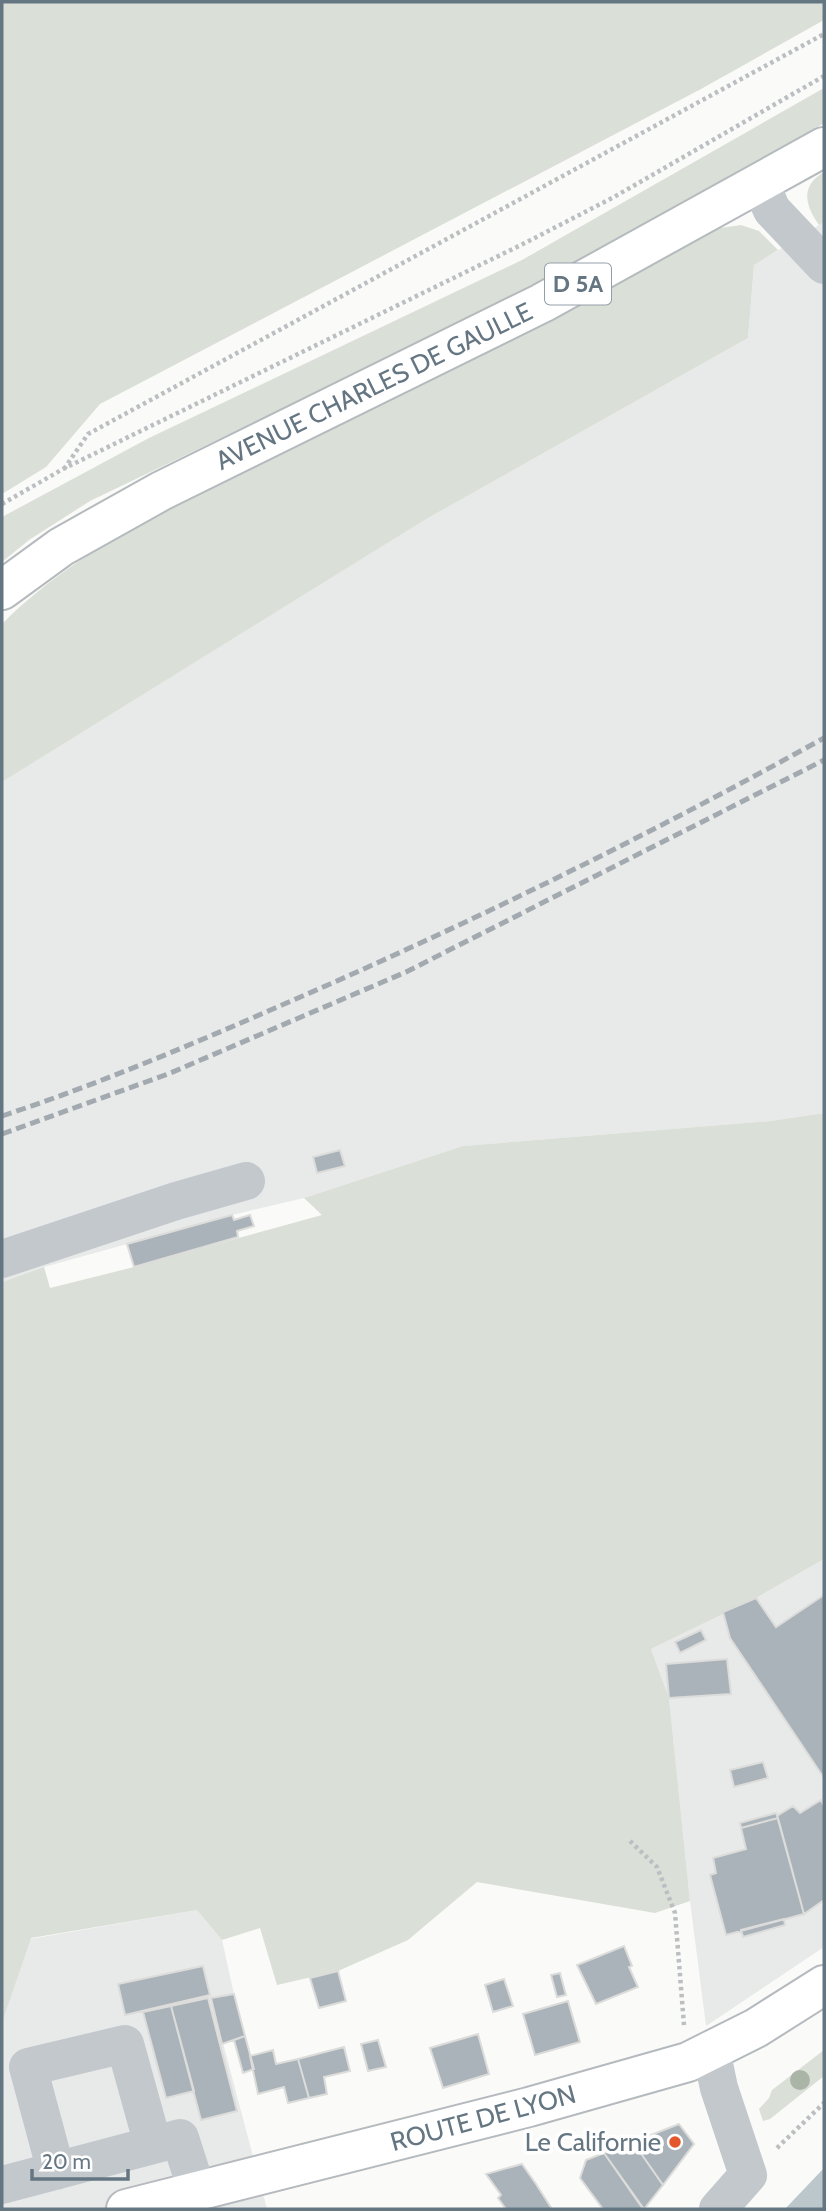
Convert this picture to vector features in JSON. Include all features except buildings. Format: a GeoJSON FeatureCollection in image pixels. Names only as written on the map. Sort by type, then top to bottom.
{"type":"FeatureCollection","features":[{"type":"Feature","properties":{"kind":"main road","name":"AVENUE CHARLES DE GAULLE"},"geometry":{"type":"LineString","coordinates":[[2,590],[61,547],[161,491],[542,303],[824,147]]}},
{"type":"Feature","properties":{"kind":"main road","name":"ROUTE DE LYON"},"geometry":{"type":"LineString","coordinates":[[126,2209],[529,2106],[699,2056],[756,2028],[824,1985]]}},
{"type":"Feature","properties":{"kind":"street"},"geometry":{"type":"LineString","coordinates":[[760,184],[772,210],[824,265]]}},
{"type":"Feature","properties":{"kind":"street"},"geometry":{"type":"LineString","coordinates":[[2,1259],[176,1201],[246,1181]]}},
{"type":"Feature","properties":{"kind":"street"},"geometry":{"type":"LineString","coordinates":[[56,2171],[28,2067],[125,2044],[153,2145]]}},
{"type":"Feature","properties":{"kind":"street"},"geometry":{"type":"LineString","coordinates":[[699,2056],[719,2088],[748,2175],[718,2209]]}},
{"type":"Feature","properties":{"kind":"street"},"geometry":{"type":"LineString","coordinates":[[2,2185],[180,2138],[197,2191]]}},
{"type":"Feature","properties":{"kind":"path"},"geometry":{"type":"LineString","coordinates":[[63,470],[88,434],[824,33]]}},
{"type":"Feature","properties":{"kind":"path"},"geometry":{"type":"LineString","coordinates":[[2,504],[63,470],[614,197],[824,76]]}},
{"type":"Feature","properties":{"kind":"path"},"geometry":{"type":"LineString","coordinates":[[630,1841],[657,1867],[675,1913],[699,2056]]}},
{"type":"Feature","properties":{"kind":"path"},"geometry":{"type":"LineString","coordinates":[[748,2175],[824,2103]]}},
{"type":"Feature","properties":{"kind":"shaded area"},"geometry":{"type":"Polygon","coordinates":[[[2,2],[824,2],[824,20],[701,89],[100,404],[46,467],[2,494],[2,2]]]}},
{"type":"Feature","properties":{"kind":"shaded area"},"geometry":{"type":"Polygon","coordinates":[[[824,88],[824,123],[779,151],[556,277],[90,501],[29,540],[2,562],[2,517],[149,438],[522,260],[824,88]]]}},
{"type":"Feature","properties":{"kind":"shaded area"},"geometry":{"type":"Polygon","coordinates":[[[824,172],[824,222],[819,225],[810,210],[807,196],[811,183],[824,172]]]}},
{"type":"Feature","properties":{"kind":"shaded area"},"geometry":{"type":"Polygon","coordinates":[[[824,222],[824,1113],[771,1121],[463,1146],[304,1198],[44,1267],[2,1282],[2,782],[428,518],[748,338],[754,265],[824,222]]]}},
{"type":"Feature","properties":{"kind":"shaded area"},"geometry":{"type":"Polygon","coordinates":[[[741,225],[759,231],[778,250],[754,265],[748,338],[428,518],[2,782],[2,624],[35,594],[71,567],[150,518],[720,228],[741,225]]]}},
{"type":"Feature","properties":{"kind":"shaded area"},"geometry":{"type":"Polygon","coordinates":[[[824,1113],[824,1559],[756,1598],[651,1649],[669,1698],[690,1901],[655,1913],[477,1882],[408,1940],[338,1971],[277,1985],[260,1928],[222,1940],[197,1910],[31,1938],[2,2023],[2,1282],[44,1267],[50,1288],[322,1215],[304,1198],[463,1146],[771,1121],[824,1113]]]}},
{"type":"Feature","properties":{"kind":"shaded area"},"geometry":{"type":"Polygon","coordinates":[[[824,1559],[824,1947],[706,2026],[669,1698],[651,1649],[756,1598],[824,1559]]]}},
{"type":"Feature","properties":{"kind":"shaded area"},"geometry":{"type":"Polygon","coordinates":[[[197,1910],[222,1940],[234,1994],[211,1998],[267,2209],[2,2209],[2,2023],[30,1939],[197,1910]]]}},
{"type":"Feature","properties":{"kind":"shaded area"},"geometry":{"type":"Polygon","coordinates":[[[824,2050],[824,2076],[770,2119],[763,2121],[759,2109],[772,2090],[824,2050]]]}},
{"type":"Feature","properties":{"kind":"shaded area"},"geometry":{"type":"Polygon","coordinates":[[[824,2168],[824,2209],[785,2209],[824,2168]]]}},
{"type":"Feature","properties":{"kind":"railway"},"geometry":{"type":"LineString","coordinates":[[2,1116],[163,1056],[385,959],[576,869],[824,738]]}},
{"type":"Feature","properties":{"kind":"railway"},"geometry":{"type":"LineString","coordinates":[[2,1134],[168,1074],[406,972],[824,760]]}},
{"type":"Feature","properties":{"kind":"place","name":"Le Californie"},"geometry":{"type":"Point","coordinates":[675,2142]}}]}
